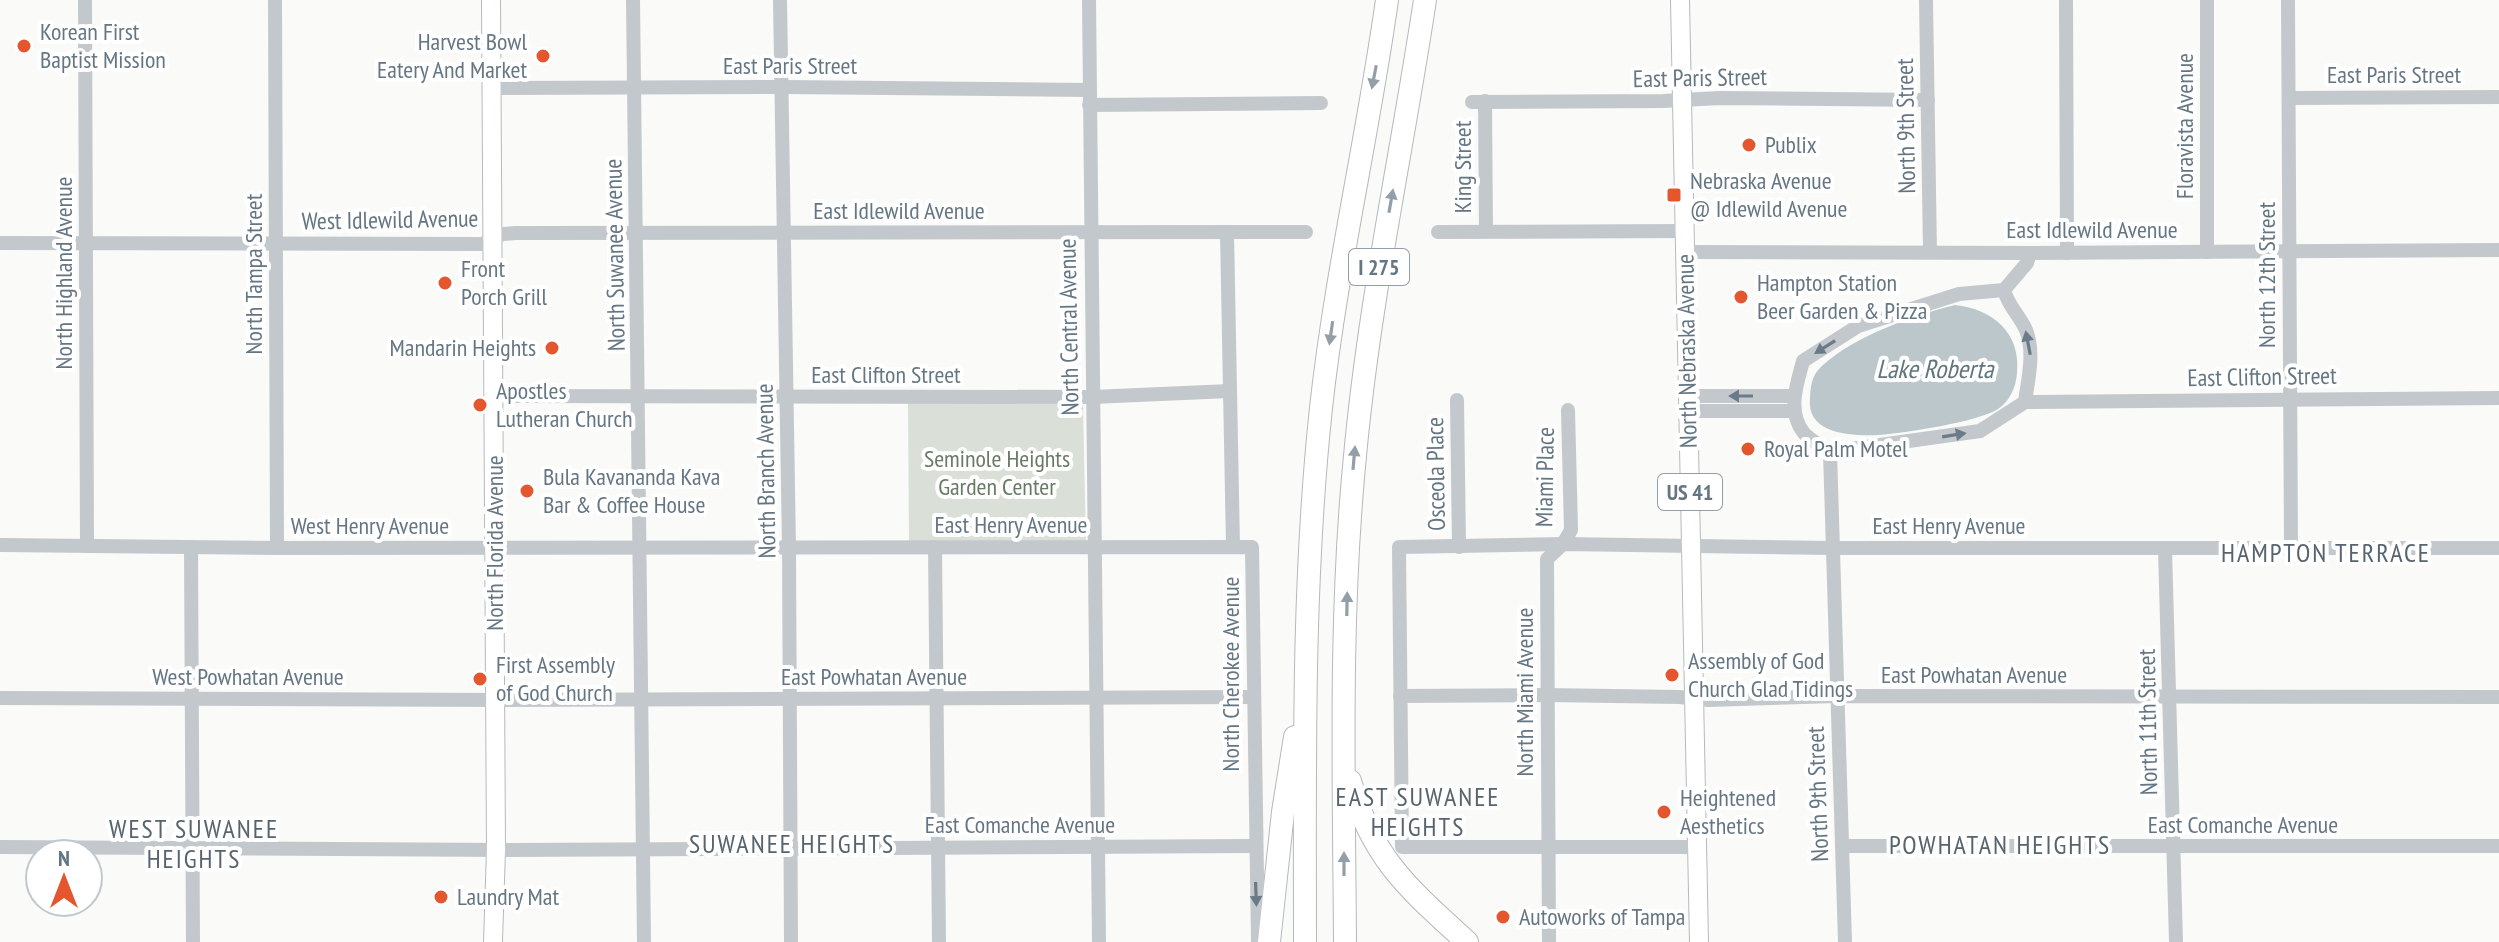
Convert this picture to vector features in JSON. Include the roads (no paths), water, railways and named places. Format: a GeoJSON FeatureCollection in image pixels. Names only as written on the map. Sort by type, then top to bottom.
{"type":"FeatureCollection","features":[{"type":"Feature","properties":{"kind":"highway","name":"I 275"},"geometry":{"type":"LineString","coordinates":[[1305,942],[1305,681],[1311,511],[1321,406],[1337,292],[1387,0]]}},
{"type":"Feature","properties":{"kind":"highway","name":"I 275"},"geometry":{"type":"LineString","coordinates":[[1345,942],[1347,566],[1360,405],[1375,293],[1425,0]]}},
{"type":"Feature","properties":{"kind":"highway"},"geometry":{"type":"LineString","coordinates":[[1269,942],[1283,812],[1305,681]]}},
{"type":"Feature","properties":{"kind":"highway"},"geometry":{"type":"LineString","coordinates":[[1344,758],[1359,807],[1388,863],[1423,902],[1467,942]]}},
{"type":"Feature","properties":{"kind":"main road","name":"North Florida Avenue"},"geometry":{"type":"LineString","coordinates":[[491,0],[496,700],[493,942]]}},
{"type":"Feature","properties":{"kind":"main road","name":"North Nebraska Avenue"},"geometry":{"type":"LineString","coordinates":[[1680,0],[1699,942]]}},
{"type":"Feature","properties":{"kind":"street","name":"North Highland Avenue"},"geometry":{"type":"LineString","coordinates":[[85,0],[87,546]]}},
{"type":"Feature","properties":{"kind":"street","name":"North Tampa Street"},"geometry":{"type":"LineString","coordinates":[[275,0],[277,548]]}},
{"type":"Feature","properties":{"kind":"street","name":"North Suwanee Avenue"},"geometry":{"type":"LineString","coordinates":[[633,0],[644,942]]}},
{"type":"Feature","properties":{"kind":"street","name":"North Branch Avenue"},"geometry":{"type":"LineString","coordinates":[[780,0],[789,548],[791,942]]}},
{"type":"Feature","properties":{"kind":"street","name":"North Central Avenue"},"geometry":{"type":"LineString","coordinates":[[1089,0],[1099,942]]}},
{"type":"Feature","properties":{"kind":"street","name":"North 9th Street"},"geometry":{"type":"LineString","coordinates":[[1926,0],[1930,252]]}},
{"type":"Feature","properties":{"kind":"street"},"geometry":{"type":"LineString","coordinates":[[2066,0],[2067,253]]}},
{"type":"Feature","properties":{"kind":"street","name":"Floravista Avenue"},"geometry":{"type":"LineString","coordinates":[[2207,0],[2207,252]]}},
{"type":"Feature","properties":{"kind":"street","name":"North 12th Street"},"geometry":{"type":"LineString","coordinates":[[2288,0],[2291,549]]}},
{"type":"Feature","properties":{"kind":"street","name":"East Paris Street"},"geometry":{"type":"LineString","coordinates":[[491,88],[782,87],[1321,103]]}},
{"type":"Feature","properties":{"kind":"street","name":"East Paris Street"},"geometry":{"type":"LineString","coordinates":[[2289,98],[2499,97]]}},
{"type":"Feature","properties":{"kind":"street","name":"East Paris Street"},"geometry":{"type":"LineString","coordinates":[[1478,102],[1928,100]]}},
{"type":"Feature","properties":{"kind":"street","name":"King Street"},"geometry":{"type":"LineString","coordinates":[[1478,102],[1486,231]]}},
{"type":"Feature","properties":{"kind":"street"},"geometry":{"type":"LineString","coordinates":[[1438,232],[1685,231]]}},
{"type":"Feature","properties":{"kind":"street","name":"East Idlewild Avenue"},"geometry":{"type":"LineString","coordinates":[[493,240],[503,234],[637,232],[1306,232]]}},
{"type":"Feature","properties":{"kind":"street","name":"North Cherokee Avenue"},"geometry":{"type":"LineString","coordinates":[[1227,233],[1233,547],[1252,547],[1258,942]]}},
{"type":"Feature","properties":{"kind":"street","name":"West Idlewild Avenue"},"geometry":{"type":"LineString","coordinates":[[0,243],[482,244],[493,240]]}},
{"type":"Feature","properties":{"kind":"street","name":"East Idlewild Avenue"},"geometry":{"type":"LineString","coordinates":[[1685,252],[2499,250]]}},
{"type":"Feature","properties":{"kind":"street"},"geometry":{"type":"LineString","coordinates":[[2004,290],[2026,330],[2031,354],[2025,402],[1980,431],[1830,452],[1803,432],[1794,403],[1803,361],[1858,326],[1959,294],[2004,290],[2027,263],[2030,253]]}},
{"type":"Feature","properties":{"kind":"street","name":"East Clifton Street"},"geometry":{"type":"LineString","coordinates":[[494,396],[1092,397],[1230,391]]}},
{"type":"Feature","properties":{"kind":"street","name":"East Clifton Street"},"geometry":{"type":"LineString","coordinates":[[2025,402],[2499,398]]}},
{"type":"Feature","properties":{"kind":"street","name":"Osceola Place"},"geometry":{"type":"LineString","coordinates":[[1457,400],[1459,547]]}},
{"type":"Feature","properties":{"kind":"street"},"geometry":{"type":"LineString","coordinates":[[1688,403],[1794,403]]}},
{"type":"Feature","properties":{"kind":"street","name":"Miami Place"},"geometry":{"type":"LineString","coordinates":[[1563,544],[1571,530],[1568,410]]}},
{"type":"Feature","properties":{"kind":"street","name":"North 9th Street"},"geometry":{"type":"LineString","coordinates":[[1830,452],[1845,942]]}},
{"type":"Feature","properties":{"kind":"street","name":"East Henry Avenue"},"geometry":{"type":"LineString","coordinates":[[1400,696],[1399,547],[1563,544],[1833,548],[2499,548]]}},
{"type":"Feature","properties":{"kind":"street","name":"North Miami Avenue"},"geometry":{"type":"LineString","coordinates":[[1549,942],[1547,559],[1563,544]]}},
{"type":"Feature","properties":{"kind":"street","name":"West Henry Avenue"},"geometry":{"type":"LineString","coordinates":[[0,545],[789,548]]}},
{"type":"Feature","properties":{"kind":"street"},"geometry":{"type":"LineString","coordinates":[[191,547],[193,942]]}},
{"type":"Feature","properties":{"kind":"street"},"geometry":{"type":"LineString","coordinates":[[935,547],[939,942]]}},
{"type":"Feature","properties":{"kind":"street","name":"East Henry Avenue"},"geometry":{"type":"LineString","coordinates":[[789,548],[1233,547]]}},
{"type":"Feature","properties":{"kind":"street","name":"North 11th Street"},"geometry":{"type":"LineString","coordinates":[[2165,549],[2176,942]]}},
{"type":"Feature","properties":{"kind":"street","name":"East Powhatan Avenue"},"geometry":{"type":"LineString","coordinates":[[1400,696],[1546,695],[1694,699],[1837,696],[2499,697]]}},
{"type":"Feature","properties":{"kind":"street"},"geometry":{"type":"LineString","coordinates":[[1400,696],[1402,847],[1697,847]]}},
{"type":"Feature","properties":{"kind":"street","name":"East Powhatan Avenue"},"geometry":{"type":"LineString","coordinates":[[496,700],[1253,697]]}},
{"type":"Feature","properties":{"kind":"street","name":"West Powhatan Avenue"},"geometry":{"type":"LineString","coordinates":[[0,698],[496,700]]}},
{"type":"Feature","properties":{"kind":"street","name":"East Comanche Avenue"},"geometry":{"type":"LineString","coordinates":[[0,847],[496,850],[1255,846]]}},
{"type":"Feature","properties":{"kind":"street","name":"East Comanche Avenue"},"geometry":{"type":"LineString","coordinates":[[1842,846],[2499,846]]}},
{"type":"Feature","properties":{"kind":"water","name":"Lake Roberta"},"geometry":{"type":"Polygon","coordinates":[[[1955,305],[1969,307],[1992,318],[2009,335],[2017,359],[2017,373],[2012,393],[2002,406],[1988,414],[1958,422],[1879,435],[1833,431],[1815,420],[1811,410],[1811,388],[1814,376],[1823,365],[1851,345],[1886,328],[1955,305]]]}},
{"type":"Feature","properties":{"kind":"place","name":"Korean First Baptist Mission"},"geometry":{"type":"Point","coordinates":[24,46]}},
{"type":"Feature","properties":{"kind":"place","name":"Harvest Bowl Eatery And Market"},"geometry":{"type":"Point","coordinates":[543,56]}},
{"type":"Feature","properties":{"kind":"place","name":"Publix"},"geometry":{"type":"Point","coordinates":[1749,145]}},
{"type":"Feature","properties":{"kind":"place","name":"Nebraska Avenue @ Idlewild Avenue"},"geometry":{"type":"Point","coordinates":[1674,195]}},
{"type":"Feature","properties":{"kind":"place","name":"Front Porch Grill"},"geometry":{"type":"Point","coordinates":[445,283]}},
{"type":"Feature","properties":{"kind":"place","name":"Hampton Station Beer Garden & Pizza"},"geometry":{"type":"Point","coordinates":[1741,297]}},
{"type":"Feature","properties":{"kind":"place","name":"Mandarin Heights"},"geometry":{"type":"Point","coordinates":[552,348]}},
{"type":"Feature","properties":{"kind":"place","name":"Apostles Lutheran Church"},"geometry":{"type":"Point","coordinates":[480,405]}},
{"type":"Feature","properties":{"kind":"place","name":"Royal Palm Motel"},"geometry":{"type":"Point","coordinates":[1748,449]}},
{"type":"Feature","properties":{"kind":"place","name":"Bula Kavananda Kava Bar & Coffee House"},"geometry":{"type":"Point","coordinates":[527,491]}},
{"type":"Feature","properties":{"kind":"place","name":"Assembly of God Church Glad Tidings"},"geometry":{"type":"Point","coordinates":[1672,675]}},
{"type":"Feature","properties":{"kind":"place","name":"First Assembly of God Church"},"geometry":{"type":"Point","coordinates":[480,679]}},
{"type":"Feature","properties":{"kind":"place","name":"Heightened Aesthetics"},"geometry":{"type":"Point","coordinates":[1664,812]}},
{"type":"Feature","properties":{"kind":"place","name":"Laundry Mat"},"geometry":{"type":"Point","coordinates":[441,897]}},
{"type":"Feature","properties":{"kind":"place","name":"Autoworks of Tampa"},"geometry":{"type":"Point","coordinates":[1503,917]}},
{"type":"Feature","properties":{"kind":"district","name":"HAMPTON TERRACE"},"geometry":{"type":"Point","coordinates":[2326,553]}},
{"type":"Feature","properties":{"kind":"district","name":"EAST SUWANEE HEIGHTS"},"geometry":{"type":"Point","coordinates":[1418,812]}},
{"type":"Feature","properties":{"kind":"district","name":"WEST SUWANEE HEIGHTS"},"geometry":{"type":"Point","coordinates":[194,844]}},
{"type":"Feature","properties":{"kind":"district","name":"SUWANEE HEIGHTS"},"geometry":{"type":"Point","coordinates":[792,844]}},
{"type":"Feature","properties":{"kind":"district","name":"POWHATAN HEIGHTS"},"geometry":{"type":"Point","coordinates":[2000,845]}},
{"type":"Feature","properties":{"kind":"park label","name":"Seminole Heights Garden Center"},"geometry":{"type":"Point","coordinates":[997,473]}}]}
